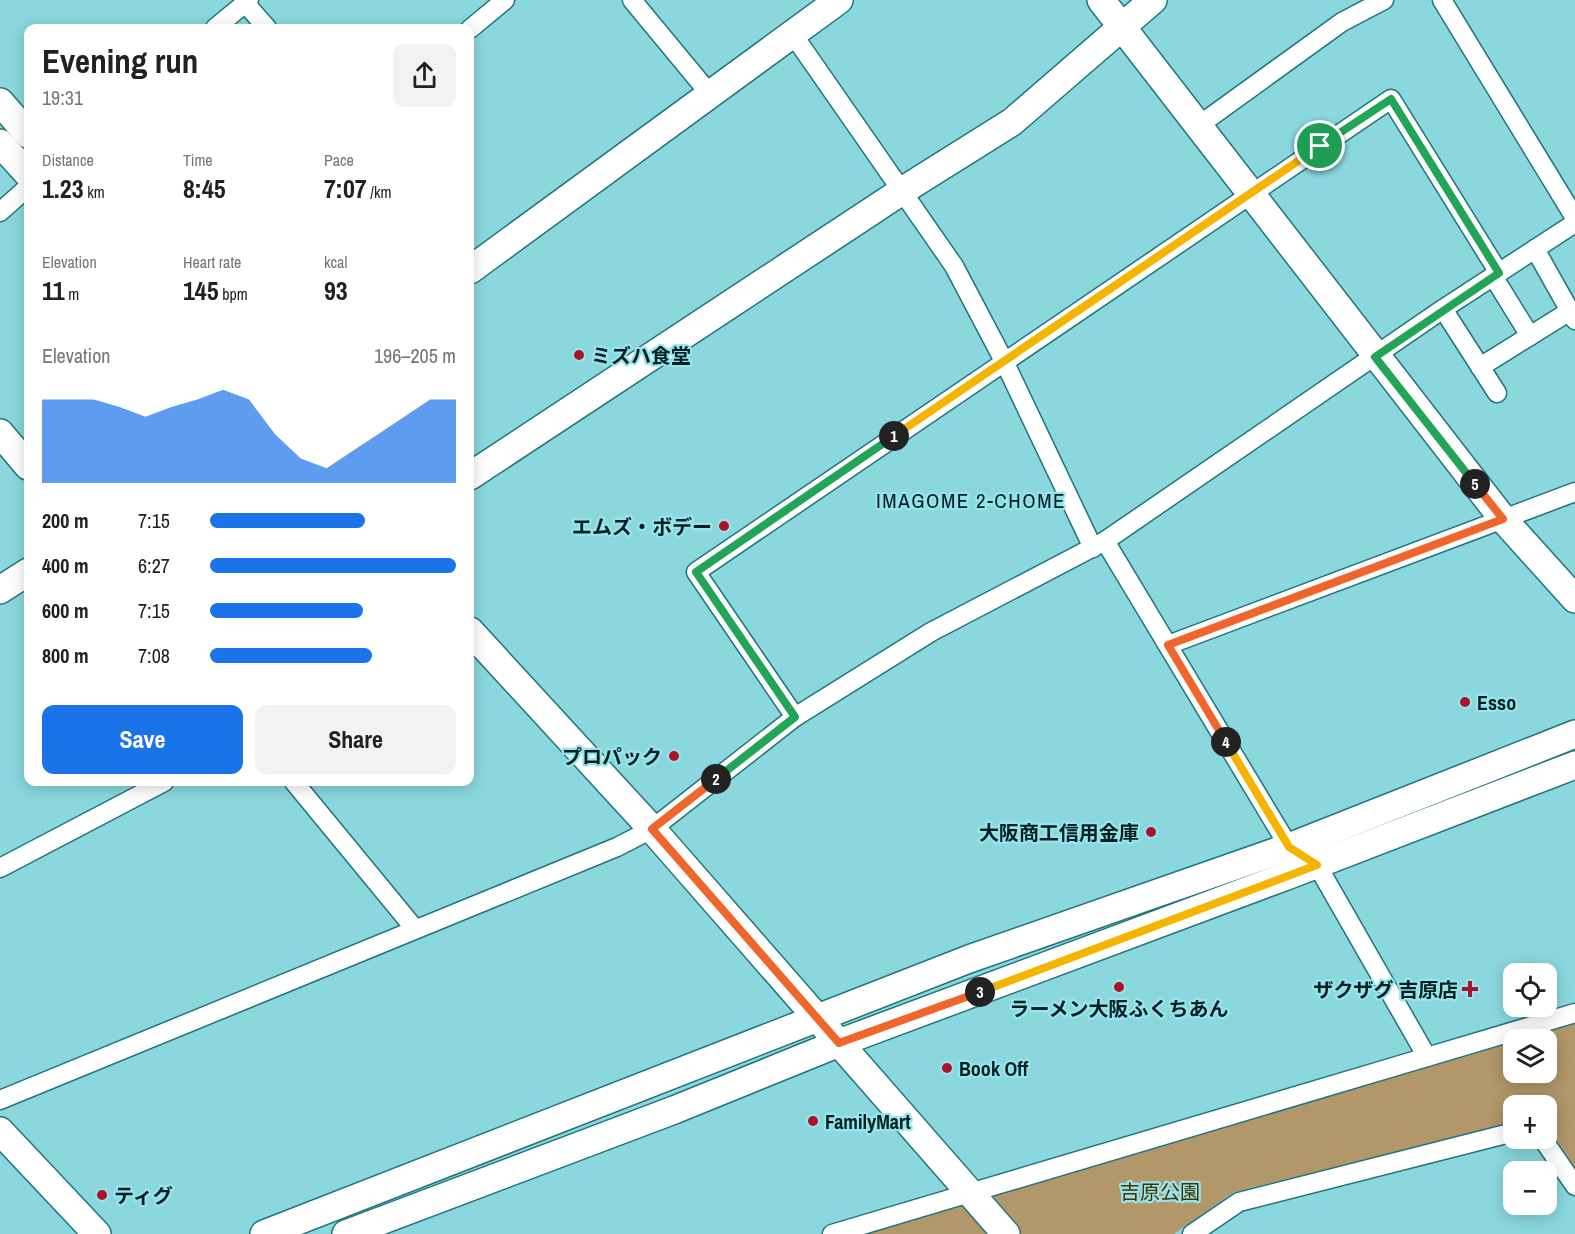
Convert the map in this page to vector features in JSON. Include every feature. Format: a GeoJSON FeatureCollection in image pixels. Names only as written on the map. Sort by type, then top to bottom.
{"type":"FeatureCollection","features":[{"type":"Feature","properties":{"kind":"street"},"geometry":{"type":"LineString","coordinates":[[474,26],[504,0]]}},
{"type":"Feature","properties":{"kind":"street"},"geometry":{"type":"LineString","coordinates":[[632,0],[709,93]]}},
{"type":"Feature","properties":{"kind":"street"},"geometry":{"type":"LineString","coordinates":[[474,260],[839,0]]}},
{"type":"Feature","properties":{"kind":"street"},"geometry":{"type":"LineString","coordinates":[[1101,0],[1375,357],[1503,519],[1575,599]]}},
{"type":"Feature","properties":{"kind":"street"},"geometry":{"type":"LineString","coordinates":[[474,473],[902,191],[1012,122],[1153,0]]}},
{"type":"Feature","properties":{"kind":"street"},"geometry":{"type":"LineString","coordinates":[[1198,126],[1342,22],[1384,0]]}},
{"type":"Feature","properties":{"kind":"street"},"geometry":{"type":"LineString","coordinates":[[1442,0],[1575,218]]}},
{"type":"Feature","properties":{"kind":"street"},"geometry":{"type":"LineString","coordinates":[[220,24],[247,2],[264,24]]}},
{"type":"Feature","properties":{"kind":"street"},"geometry":{"type":"LineString","coordinates":[[792,33],[954,266],[1099,544],[1168,645],[1289,847],[1317,865],[1426,1057]]}},
{"type":"Feature","properties":{"kind":"street"},"geometry":{"type":"LineString","coordinates":[[795,717],[696,572],[1249,193],[1391,99],[1496,274],[1530,336]]}},
{"type":"Feature","properties":{"kind":"street"},"geometry":{"type":"LineString","coordinates":[[0,102],[24,129]]}},
{"type":"Feature","properties":{"kind":"street"},"geometry":{"type":"LineString","coordinates":[[0,143],[24,171]]}},
{"type":"Feature","properties":{"kind":"street"},"geometry":{"type":"LineString","coordinates":[[0,158],[24,173]]}},
{"type":"Feature","properties":{"kind":"street"},"geometry":{"type":"LineString","coordinates":[[0,212],[24,191]]}},
{"type":"Feature","properties":{"kind":"street"},"geometry":{"type":"LineString","coordinates":[[0,1100],[617,848],[652,829],[795,717],[931,632],[1099,544],[1443,309],[1575,223]]}},
{"type":"Feature","properties":{"kind":"street"},"geometry":{"type":"LineString","coordinates":[[1480,367],[1530,336],[1572,315],[1534,249]]}},
{"type":"Feature","properties":{"kind":"street"},"geometry":{"type":"LineString","coordinates":[[1443,309],[1497,393]]}},
{"type":"Feature","properties":{"kind":"street"},"geometry":{"type":"LineString","coordinates":[[0,433],[24,461]]}},
{"type":"Feature","properties":{"kind":"street"},"geometry":{"type":"LineString","coordinates":[[1168,645],[1575,492]]}},
{"type":"Feature","properties":{"kind":"street"},"geometry":{"type":"LineString","coordinates":[[0,591],[24,575]]}},
{"type":"Feature","properties":{"kind":"street"},"geometry":{"type":"LineString","coordinates":[[474,635],[652,829],[1006,1234]]}},
{"type":"Feature","properties":{"kind":"street"},"geometry":{"type":"LineString","coordinates":[[264,1234],[980,955],[1289,847],[1575,734]]}},
{"type":"Feature","properties":{"kind":"street"},"geometry":{"type":"LineString","coordinates":[[346,1234],[674,1110],[839,1043],[1317,865],[1575,765]]}},
{"type":"Feature","properties":{"kind":"street"},"geometry":{"type":"LineString","coordinates":[[0,868],[156,786]]}},
{"type":"Feature","properties":{"kind":"street"},"geometry":{"type":"LineString","coordinates":[[297,786],[415,929]]}},
{"type":"Feature","properties":{"kind":"street"},"geometry":{"type":"LineString","coordinates":[[832,1234],[1575,1013]]}},
{"type":"Feature","properties":{"kind":"street"},"geometry":{"type":"LineString","coordinates":[[0,1131],[97,1234]]}},
{"type":"Feature","properties":{"kind":"street"},"geometry":{"type":"LineString","coordinates":[[1192,1234],[1239,1202],[1503,1135]]}},
{"type":"Feature","properties":{"kind":"street"},"geometry":{"type":"LineString","coordinates":[[1550,1149],[1575,1186]]}},
{"type":"Feature","properties":{"kind":"green space","name":"吉原公園"},"geometry":{"type":"Polygon","coordinates":[[[1575,1023],[1575,1176],[1557,1149],[1557,1095],[1503,1095],[1503,1127],[1234,1192],[1174,1234],[864,1234],[1503,1044],[1503,1083],[1557,1083],[1557,1029],[1554,1029],[1575,1023]]]}},
{"type":"Feature","properties":{"kind":"place","name":"ミズハ食堂"},"geometry":{"type":"Point","coordinates":[579,355]}},
{"type":"Feature","properties":{"kind":"place","name":"エムズ・ボデー"},"geometry":{"type":"Point","coordinates":[724,526]}},
{"type":"Feature","properties":{"kind":"place","name":"Esso"},"geometry":{"type":"Point","coordinates":[1465,702]}},
{"type":"Feature","properties":{"kind":"place","name":"プロパック"},"geometry":{"type":"Point","coordinates":[674,756]}},
{"type":"Feature","properties":{"kind":"place","name":"大阪商工信用金庫"},"geometry":{"type":"Point","coordinates":[1151,832]}},
{"type":"Feature","properties":{"kind":"place","name":"ラーメン大阪ふくちあん"},"geometry":{"type":"Point","coordinates":[1119,987]}},
{"type":"Feature","properties":{"kind":"place","name":"ザクザグ 吉原店"},"geometry":{"type":"Point","coordinates":[1470,989]}},
{"type":"Feature","properties":{"kind":"place","name":"Book Off"},"geometry":{"type":"Point","coordinates":[947,1068]}},
{"type":"Feature","properties":{"kind":"place","name":"FamilyMart"},"geometry":{"type":"Point","coordinates":[813,1121]}},
{"type":"Feature","properties":{"kind":"place","name":"ティグ"},"geometry":{"type":"Point","coordinates":[102,1195]}},
{"type":"Feature","properties":{"kind":"district","name":"IMAGOME 2-CHOME"},"geometry":{"type":"Point","coordinates":[971,500]}},
{"type":"Feature","properties":{"kind":"route"},"geometry":{"type":"LineString","coordinates":[[1391,99],[1499,273],[1375,357],[1503,519],[1168,645],[1289,847],[1317,865],[839,1043],[652,829],[795,717],[696,572],[1320,146],[1391,99]]}}]}
